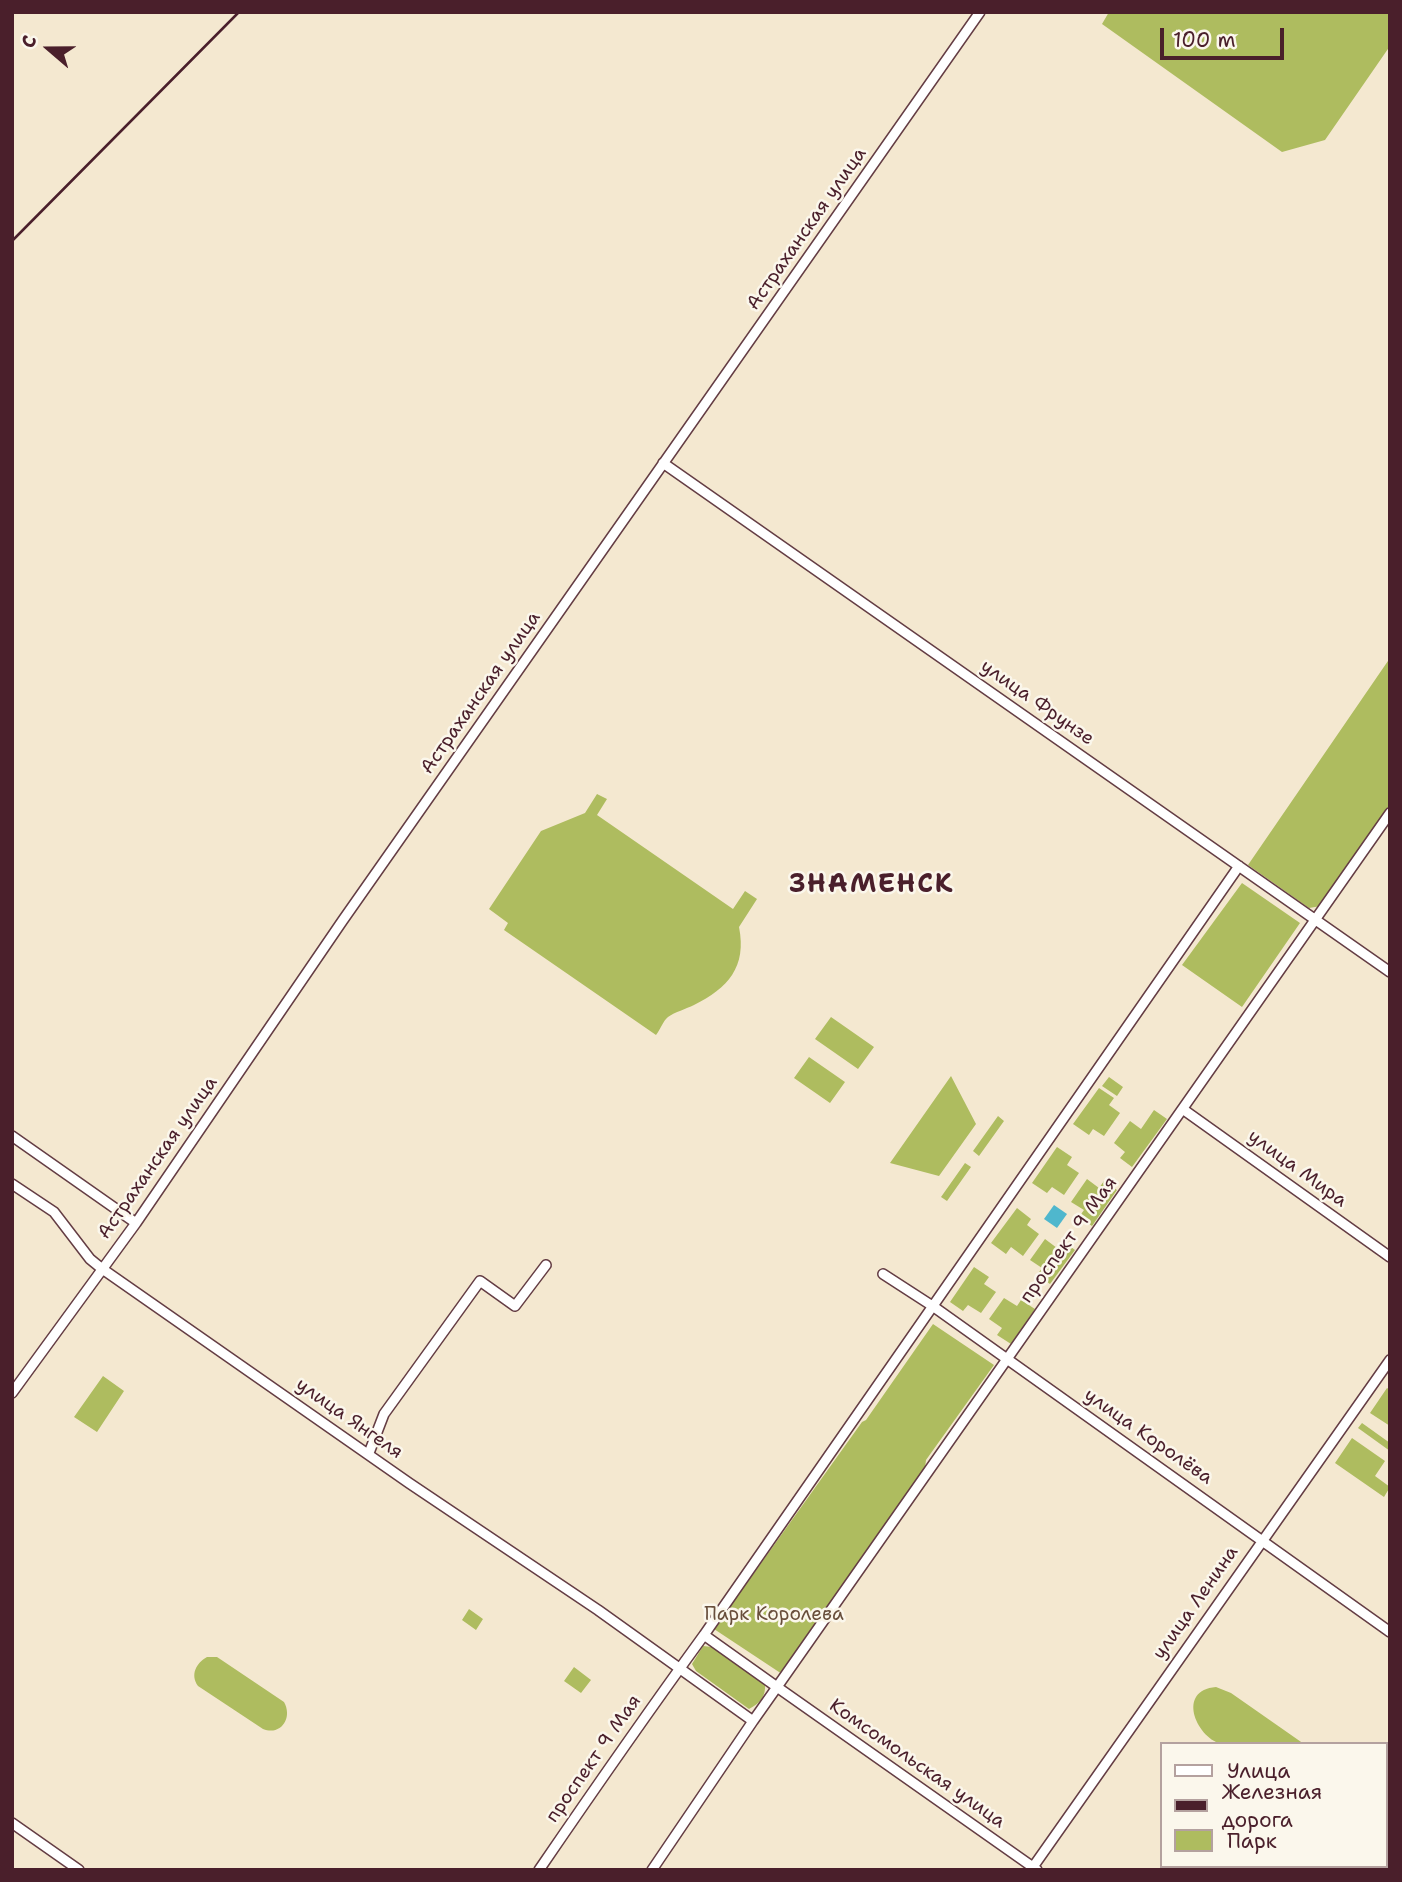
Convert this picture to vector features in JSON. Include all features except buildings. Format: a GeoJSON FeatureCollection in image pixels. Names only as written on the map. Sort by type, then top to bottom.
{"type":"FeatureCollection","features":[{"type":"Feature","properties":{"kind":"street","name":"Астраханская улица"},"geometry":{"type":"LineString","coordinates":[[12,1394],[136,1223],[343,920],[980,12]]}},
{"type":"Feature","properties":{"kind":"street","name":"улица Фрунзе"},"geometry":{"type":"LineString","coordinates":[[663,463],[1390,972]]}},
{"type":"Feature","properties":{"kind":"street","name":"проспект 9 Мая"},"geometry":{"type":"LineString","coordinates":[[753,1721],[1390,813]]}},
{"type":"Feature","properties":{"kind":"street"},"geometry":{"type":"LineString","coordinates":[[704,1635],[1239,866]]}},
{"type":"Feature","properties":{"kind":"street","name":"улица Мира"},"geometry":{"type":"LineString","coordinates":[[1184,1110],[1390,1257]]}},
{"type":"Feature","properties":{"kind":"street"},"geometry":{"type":"LineString","coordinates":[[12,1136],[136,1223]]}},
{"type":"Feature","properties":{"kind":"street","name":"улица Янгеля"},"geometry":{"type":"LineString","coordinates":[[12,1184],[54,1212],[90,1259],[101,1268],[409,1483],[598,1610],[753,1721]]}},
{"type":"Feature","properties":{"kind":"street"},"geometry":{"type":"LineString","coordinates":[[369,1453],[378,1426],[391,1403],[480,1280],[515,1306],[545,1265]]}},
{"type":"Feature","properties":{"kind":"street","name":"улица Королёва"},"geometry":{"type":"LineString","coordinates":[[883,1274],[934,1307],[1390,1632]]}},
{"type":"Feature","properties":{"kind":"street","name":"улица Ленина"},"geometry":{"type":"LineString","coordinates":[[1035,1868],[1390,1360]]}},
{"type":"Feature","properties":{"kind":"street","name":"проспект 9 Мая"},"geometry":{"type":"LineString","coordinates":[[539,1870],[704,1635]]}},
{"type":"Feature","properties":{"kind":"street","name":"Комсомольская улица"},"geometry":{"type":"LineString","coordinates":[[704,1635],[1035,1868]]}},
{"type":"Feature","properties":{"kind":"street"},"geometry":{"type":"LineString","coordinates":[[652,1870],[753,1721]]}},
{"type":"Feature","properties":{"kind":"street"},"geometry":{"type":"LineString","coordinates":[[12,1823],[79,1870]]}},
{"type":"Feature","properties":{"kind":"green space"},"geometry":{"type":"Polygon","coordinates":[[[1109,12],[1390,12],[1390,46],[1325,140],[1282,152],[1102,24],[1109,12]]]}},
{"type":"Feature","properties":{"kind":"green space"},"geometry":{"type":"Polygon","coordinates":[[[1390,658],[1390,808],[1321,906],[1309,908],[1248,865],[1390,658]]]}},
{"type":"Feature","properties":{"kind":"green space"},"geometry":{"type":"Polygon","coordinates":[[[597,794],[607,799],[597,815],[733,909],[745,891],[757,899],[739,927],[740,954],[732,975],[706,998],[668,1017],[656,1035],[504,930],[508,923],[489,909],[541,831],[585,813],[597,794]]]}},
{"type":"Feature","properties":{"kind":"green space"},"geometry":{"type":"Polygon","coordinates":[[[1242,883],[1300,923],[1242,1007],[1182,965],[1242,883]]]}},
{"type":"Feature","properties":{"kind":"green space"},"geometry":{"type":"Polygon","coordinates":[[[831,1017],[874,1047],[858,1069],[815,1039],[831,1017]]]}},
{"type":"Feature","properties":{"kind":"green space"},"geometry":{"type":"Polygon","coordinates":[[[809,1057],[845,1082],[830,1103],[794,1078],[809,1057]]]}},
{"type":"Feature","properties":{"kind":"green space"},"geometry":{"type":"Polygon","coordinates":[[[951,1076],[976,1124],[939,1176],[890,1163],[951,1076]]]}},
{"type":"Feature","properties":{"kind":"green space"},"geometry":{"type":"Polygon","coordinates":[[[1109,1077],[1123,1087],[1117,1096],[1102,1086],[1109,1077]]]}},
{"type":"Feature","properties":{"kind":"green space"},"geometry":{"type":"Polygon","coordinates":[[[1099,1088],[1114,1098],[1109,1105],[1120,1113],[1104,1136],[1093,1129],[1089,1135],[1073,1124],[1099,1088]]]}},
{"type":"Feature","properties":{"kind":"green space"},"geometry":{"type":"Polygon","coordinates":[[[1154,1110],[1167,1119],[1132,1167],[1120,1158],[1125,1152],[1114,1143],[1130,1121],[1141,1129],[1154,1110]]]}},
{"type":"Feature","properties":{"kind":"green space"},"geometry":{"type":"Polygon","coordinates":[[[998,1116],[1004,1121],[979,1156],[973,1151],[998,1116]]]}},
{"type":"Feature","properties":{"kind":"green space"},"geometry":{"type":"Polygon","coordinates":[[[1057,1147],[1072,1157],[1067,1165],[1079,1173],[1064,1195],[1052,1187],[1047,1193],[1032,1183],[1057,1147]]]}},
{"type":"Feature","properties":{"kind":"green space"},"geometry":{"type":"Polygon","coordinates":[[[965,1163],[971,1167],[947,1201],[941,1197],[965,1163]]]}},
{"type":"Feature","properties":{"kind":"green space"},"geometry":{"type":"Polygon","coordinates":[[[1087,1179],[1099,1188],[1104,1181],[1117,1190],[1092,1226],[1079,1217],[1084,1210],[1071,1202],[1087,1179]]]}},
{"type":"Feature","properties":{"kind":"green space"},"geometry":{"type":"Polygon","coordinates":[[[1017,1208],[1031,1219],[1027,1225],[1039,1234],[1023,1256],[1011,1247],[1006,1254],[991,1243],[1017,1208]]]}},
{"type":"Feature","properties":{"kind":"green space"},"geometry":{"type":"Polygon","coordinates":[[[1045,1239],[1057,1248],[1063,1241],[1075,1250],[1050,1284],[1037,1275],[1042,1268],[1030,1260],[1045,1239]]]}},
{"type":"Feature","properties":{"kind":"green space"},"geometry":{"type":"Polygon","coordinates":[[[974,1267],[989,1277],[984,1284],[996,1292],[981,1313],[968,1305],[963,1311],[950,1302],[974,1267]]]}},
{"type":"Feature","properties":{"kind":"green space"},"geometry":{"type":"Polygon","coordinates":[[[1004,1298],[1017,1306],[1021,1300],[1035,1309],[1011,1344],[997,1335],[1002,1328],[989,1319],[1004,1298]]]}},
{"type":"Feature","properties":{"kind":"green space","name":"Парк Королева"},"geometry":{"type":"Polygon","coordinates":[[[933,1324],[994,1365],[926,1460],[925,1468],[782,1674],[714,1629],[933,1324]]]}},
{"type":"Feature","properties":{"kind":"green space"},"geometry":{"type":"Polygon","coordinates":[[[103,1376],[124,1391],[97,1432],[74,1417],[103,1376]]]}},
{"type":"Feature","properties":{"kind":"green space"},"geometry":{"type":"Polygon","coordinates":[[[1387,1388],[1390,1390],[1390,1426],[1370,1413],[1387,1388]]]}},
{"type":"Feature","properties":{"kind":"green space"},"geometry":{"type":"Polygon","coordinates":[[[1362,1423],[1390,1443],[1390,1451],[1358,1428],[1362,1423]]]}},
{"type":"Feature","properties":{"kind":"green space"},"geometry":{"type":"Polygon","coordinates":[[[1352,1438],[1385,1461],[1375,1476],[1390,1487],[1384,1497],[1335,1463],[1352,1438]]]}},
{"type":"Feature","properties":{"kind":"green space"},"geometry":{"type":"Polygon","coordinates":[[[469,1609],[483,1619],[476,1630],[462,1620],[469,1609]]]}},
{"type":"Feature","properties":{"kind":"green space"},"geometry":{"type":"Polygon","coordinates":[[[703,1646],[712,1647],[765,1684],[759,1702],[749,1709],[696,1671],[692,1664],[703,1646]]]}},
{"type":"Feature","properties":{"kind":"green space"},"geometry":{"type":"Polygon","coordinates":[[[207,1657],[217,1657],[284,1702],[287,1714],[284,1724],[275,1730],[263,1729],[198,1686],[194,1678],[195,1670],[207,1657]]]}},
{"type":"Feature","properties":{"kind":"green space"},"geometry":{"type":"Polygon","coordinates":[[[574,1667],[591,1680],[581,1693],[564,1681],[574,1667]]]}},
{"type":"Feature","properties":{"kind":"green space"},"geometry":{"type":"Polygon","coordinates":[[[1216,1687],[1231,1693],[1301,1742],[1217,1742],[1204,1732],[1194,1714],[1197,1696],[1204,1690],[1216,1687]]]}},
{"type":"Feature","properties":{"kind":"water"},"geometry":{"type":"Polygon","coordinates":[[[1054,1205],[1067,1214],[1057,1228],[1044,1219],[1054,1205]]]}},
{"type":"Feature","properties":{"kind":"railway"},"geometry":{"type":"LineString","coordinates":[[12,241],[239,12]]}},
{"type":"Feature","properties":{"kind":"district","name":"ЗНАМЕНСК"},"geometry":{"type":"Point","coordinates":[872,885]}}]}
